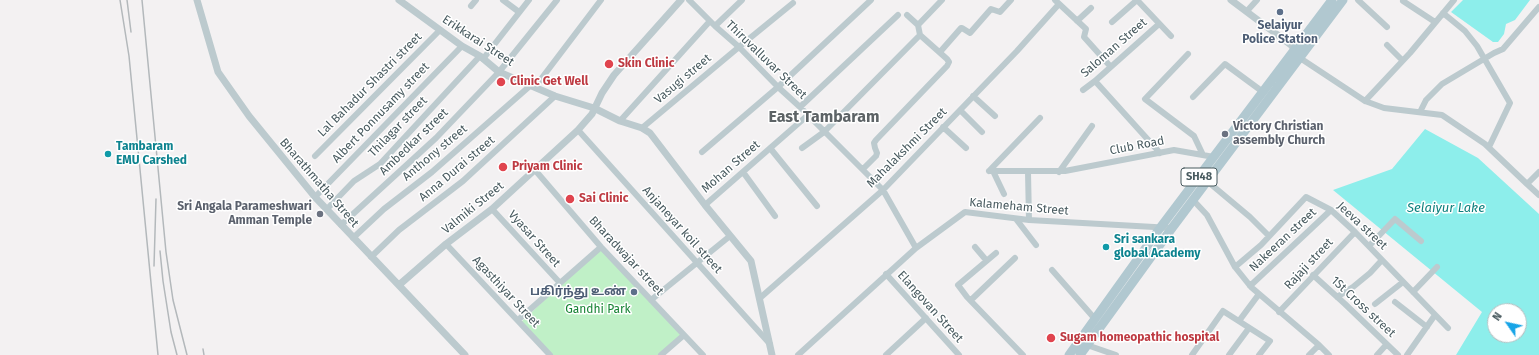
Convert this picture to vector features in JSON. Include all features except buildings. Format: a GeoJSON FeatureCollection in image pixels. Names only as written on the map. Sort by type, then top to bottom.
{"type":"FeatureCollection","features":[{"type":"Feature","properties":{"kind":"main road","name":"SH48"},"geometry":{"type":"LineString","coordinates":[[1080,355],[1083,343],[1094,319],[1160,228],[1332,0]]}},
{"type":"Feature","properties":{"kind":"main road","name":"SH48"},"geometry":{"type":"LineString","coordinates":[[1069,355],[1083,343],[1172,228],[1343,0]]}},
{"type":"Feature","properties":{"kind":"street","name":"Bharathmatha Street"},"geometry":{"type":"LineString","coordinates":[[197,0],[218,72],[261,133],[315,197],[465,355]]}},
{"type":"Feature","properties":{"kind":"street","name":"Erikkarai Street"},"geometry":{"type":"LineString","coordinates":[[399,0],[462,46],[481,57],[499,72],[555,96],[594,108],[620,121],[642,128]]}},
{"type":"Feature","properties":{"kind":"street"},"geometry":{"type":"LineString","coordinates":[[471,6],[476,0]]}},
{"type":"Feature","properties":{"kind":"street"},"geometry":{"type":"LineString","coordinates":[[503,0],[519,12]]}},
{"type":"Feature","properties":{"kind":"street","name":"Thilagar street"},"geometry":{"type":"LineString","coordinates":[[327,209],[354,181],[380,164],[481,57],[529,0]]}},
{"type":"Feature","properties":{"kind":"street","name":"Ambedkar street"},"geometry":{"type":"LineString","coordinates":[[341,224],[436,138],[499,72],[557,0]]}},
{"type":"Feature","properties":{"kind":"street","name":"Anthony street"},"geometry":{"type":"LineString","coordinates":[[353,238],[384,209],[432,172],[533,86],[601,0]]}},
{"type":"Feature","properties":{"kind":"street","name":"Valmiki Street"},"geometry":{"type":"LineString","coordinates":[[399,285],[446,244],[492,209],[588,120],[614,75],[681,0]]}},
{"type":"Feature","properties":{"kind":"street","name":"Thiruvalluvar Street"},"geometry":{"type":"LineString","coordinates":[[689,0],[739,47],[883,190],[916,248]]}},
{"type":"Feature","properties":{"kind":"street"},"geometry":{"type":"LineString","coordinates":[[715,26],[742,0]]}},
{"type":"Feature","properties":{"kind":"street"},"geometry":{"type":"LineString","coordinates":[[702,152],[778,87],[871,0]]}},
{"type":"Feature","properties":{"kind":"street"},"geometry":{"type":"LineString","coordinates":[[918,25],[942,0]]}},
{"type":"Feature","properties":{"kind":"street"},"geometry":{"type":"LineString","coordinates":[[940,52],[961,28],[970,33],[991,9],[1000,12],[1011,0]]}},
{"type":"Feature","properties":{"kind":"street"},"geometry":{"type":"LineString","coordinates":[[1112,22],[1137,0],[1171,36]]}},
{"type":"Feature","properties":{"kind":"street"},"geometry":{"type":"LineString","coordinates":[[1231,0],[1296,49],[1300,58],[1365,101],[1384,108],[1442,115],[1489,147],[1539,195]]}},
{"type":"Feature","properties":{"kind":"street"},"geometry":{"type":"LineString","coordinates":[[1246,11],[1257,0]]}},
{"type":"Feature","properties":{"kind":"street"},"geometry":{"type":"LineString","coordinates":[[1358,0],[1387,27]]}},
{"type":"Feature","properties":{"kind":"street"},"geometry":{"type":"LineString","coordinates":[[1365,101],[1410,53],[1454,0]]}},
{"type":"Feature","properties":{"kind":"street"},"geometry":{"type":"LineString","coordinates":[[1403,1],[1435,22]]}},
{"type":"Feature","properties":{"kind":"street"},"geometry":{"type":"LineString","coordinates":[[1057,2],[1086,29],[1084,37],[1110,66]]}},
{"type":"Feature","properties":{"kind":"street","name":"Mahalakshmi Street"},"geometry":{"type":"LineString","coordinates":[[760,298],[883,190],[973,96],[1057,2]]}},
{"type":"Feature","properties":{"kind":"street","name":"Vasugi street"},"geometry":{"type":"LineString","coordinates":[[642,128],[793,4]]}},
{"type":"Feature","properties":{"kind":"street"},"geometry":{"type":"LineString","coordinates":[[1416,112],[1442,84],[1503,49],[1539,7]]}},
{"type":"Feature","properties":{"kind":"street"},"geometry":{"type":"LineString","coordinates":[[1077,21],[1091,8]]}},
{"type":"Feature","properties":{"kind":"street"},"geometry":{"type":"LineString","coordinates":[[1443,13],[1465,31],[1477,46],[1510,103],[1489,147]]}},
{"type":"Feature","properties":{"kind":"street"},"geometry":{"type":"LineString","coordinates":[[800,107],[898,15]]}},
{"type":"Feature","properties":{"kind":"street"},"geometry":{"type":"LineString","coordinates":[[863,169],[877,154],[874,143],[876,140],[947,66],[949,62],[920,35],[918,25],[907,15]]}},
{"type":"Feature","properties":{"kind":"street"},"geometry":{"type":"LineString","coordinates":[[620,121],[710,21]]}},
{"type":"Feature","properties":{"kind":"street","name":"Saloman Street"},"geometry":{"type":"LineString","coordinates":[[1083,90],[1159,24]]}},
{"type":"Feature","properties":{"kind":"street","name":"Lal Bahadur Shastri street"},"geometry":{"type":"LineString","coordinates":[[315,156],[440,30]]}},
{"type":"Feature","properties":{"kind":"street"},"geometry":{"type":"LineString","coordinates":[[802,148],[824,132],[920,35]]}},
{"type":"Feature","properties":{"kind":"street"},"geometry":{"type":"LineString","coordinates":[[1387,45],[1402,60]]}},
{"type":"Feature","properties":{"kind":"street","name":"Albert Ponnusamy street"},"geometry":{"type":"LineString","coordinates":[[315,197],[462,46]]}},
{"type":"Feature","properties":{"kind":"street"},"geometry":{"type":"LineString","coordinates":[[1188,54],[1145,99],[1194,136],[1203,155]]}},
{"type":"Feature","properties":{"kind":"street"},"geometry":{"type":"LineString","coordinates":[[1192,96],[1225,64],[1263,92]]}},
{"type":"Feature","properties":{"kind":"street"},"geometry":{"type":"LineString","coordinates":[[1095,81],[1160,153]]}},
{"type":"Feature","properties":{"kind":"street","name":"Anna Durai street"},"geometry":{"type":"LineString","coordinates":[[371,257],[399,230],[463,181],[555,96]]}},
{"type":"Feature","properties":{"kind":"street"},"geometry":{"type":"LineString","coordinates":[[973,96],[995,116]]}},
{"type":"Feature","properties":{"kind":"street"},"geometry":{"type":"LineString","coordinates":[[960,110],[982,132]]}},
{"type":"Feature","properties":{"kind":"street","name":"Mohan Street"},"geometry":{"type":"LineString","coordinates":[[705,205],[808,115]]}},
{"type":"Feature","properties":{"kind":"street"},"geometry":{"type":"LineString","coordinates":[[1004,194],[991,171],[1040,118]]}},
{"type":"Feature","properties":{"kind":"street"},"geometry":{"type":"LineString","coordinates":[[1062,171],[1092,126]]}},
{"type":"Feature","properties":{"kind":"street"},"geometry":{"type":"LineString","coordinates":[[943,127],[966,148]]}},
{"type":"Feature","properties":{"kind":"street"},"geometry":{"type":"LineString","coordinates":[[642,128],[657,140],[705,205],[751,261],[772,355]]}},
{"type":"Feature","properties":{"kind":"street","name":"Anjaneyar koil street"},"geometry":{"type":"LineString","coordinates":[[578,130],[770,344]]}},
{"type":"Feature","properties":{"kind":"street"},"geometry":{"type":"LineString","coordinates":[[770,148],[818,206]]}},
{"type":"Feature","properties":{"kind":"street","name":"Club Road"},"geometry":{"type":"LineString","coordinates":[[991,171],[1062,171],[1174,150],[1214,157]]}},
{"type":"Feature","properties":{"kind":"street","name":"Bharadwajar street"},"geometry":{"type":"LineString","coordinates":[[535,170],[601,247],[703,355]]}},
{"type":"Feature","properties":{"kind":"street"},"geometry":{"type":"LineString","coordinates":[[743,172],[775,216]]}},
{"type":"Feature","properties":{"kind":"street"},"geometry":{"type":"LineString","coordinates":[[1028,172],[1029,220]]}},
{"type":"Feature","properties":{"kind":"street"},"geometry":{"type":"LineString","coordinates":[[1527,184],[1539,172]]}},
{"type":"Feature","properties":{"kind":"street"},"geometry":{"type":"LineString","coordinates":[[1207,181],[1254,221],[1269,236]]}},
{"type":"Feature","properties":{"kind":"street","name":"Jeeva street"},"geometry":{"type":"LineString","coordinates":[[1235,267],[1248,257],[1306,197],[1331,210],[1355,232],[1448,328]]}},
{"type":"Feature","properties":{"kind":"street"},"geometry":{"type":"LineString","coordinates":[[1193,200],[1207,215],[1235,267],[1250,286],[1329,355]]}},
{"type":"Feature","properties":{"kind":"street","name":"Vyasar Street"},"geometry":{"type":"LineString","coordinates":[[492,209],[560,283]]}},
{"type":"Feature","properties":{"kind":"street","name":"Nakeeran street"},"geometry":{"type":"LineString","coordinates":[[1250,286],[1331,210]]}},
{"type":"Feature","properties":{"kind":"street","name":"Kalameham Street"},"geometry":{"type":"LineString","coordinates":[[798,355],[916,248],[964,212],[1029,220],[1172,228]]}},
{"type":"Feature","properties":{"kind":"street"},"geometry":{"type":"LineString","coordinates":[[1016,218],[1036,245]]}},
{"type":"Feature","properties":{"kind":"street"},"geometry":{"type":"LineString","coordinates":[[1369,246],[1395,219],[1421,241]]}},
{"type":"Feature","properties":{"kind":"street","name":"Rajaji street"},"geometry":{"type":"LineString","coordinates":[[1279,312],[1312,275],[1355,232]]}},
{"type":"Feature","properties":{"kind":"street"},"geometry":{"type":"LineString","coordinates":[[651,300],[730,236]]}},
{"type":"Feature","properties":{"kind":"street","name":"Agasthiyar Street"},"geometry":{"type":"LineString","coordinates":[[446,244],[550,355]]}},
{"type":"Feature","properties":{"kind":"street"},"geometry":{"type":"LineString","coordinates":[[518,320],[601,247]]}},
{"type":"Feature","properties":{"kind":"street"},"geometry":{"type":"LineString","coordinates":[[975,247],[986,260]]}},
{"type":"Feature","properties":{"kind":"street"},"geometry":{"type":"LineString","coordinates":[[996,253],[959,282],[958,287],[1023,355]]}},
{"type":"Feature","properties":{"kind":"street"},"geometry":{"type":"LineString","coordinates":[[971,300],[1016,258]]}},
{"type":"Feature","properties":{"kind":"street"},"geometry":{"type":"LineString","coordinates":[[1337,297],[1353,287],[1370,273],[1382,260]]}},
{"type":"Feature","properties":{"kind":"street"},"geometry":{"type":"LineString","coordinates":[[1413,292],[1437,267]]}},
{"type":"Feature","properties":{"kind":"street"},"geometry":{"type":"LineString","coordinates":[[1052,270],[1094,319]]}},
{"type":"Feature","properties":{"kind":"street","name":"Elangovan Street"},"geometry":{"type":"LineString","coordinates":[[886,274],[958,355]]}},
{"type":"Feature","properties":{"kind":"street","name":"1St Cross street"},"geometry":{"type":"LineString","coordinates":[[1312,275],[1398,355]]}},
{"type":"Feature","properties":{"kind":"street"},"geometry":{"type":"LineString","coordinates":[[1375,304],[1403,282]]}},
{"type":"Feature","properties":{"kind":"street"},"geometry":{"type":"LineString","coordinates":[[1239,321],[1259,294]]}},
{"type":"Feature","properties":{"kind":"street"},"geometry":{"type":"LineString","coordinates":[[1395,302],[1426,328]]}},
{"type":"Feature","properties":{"kind":"street"},"geometry":{"type":"LineString","coordinates":[[1192,355],[1223,311],[1270,341],[1259,355]]}},
{"type":"Feature","properties":{"kind":"street"},"geometry":{"type":"LineString","coordinates":[[1408,355],[1435,315]]}},
{"type":"Feature","properties":{"kind":"street"},"geometry":{"type":"LineString","coordinates":[[886,355],[926,318]]}},
{"type":"Feature","properties":{"kind":"street"},"geometry":{"type":"LineString","coordinates":[[1228,355],[1249,328]]}},
{"type":"Feature","properties":{"kind":"street"},"geometry":{"type":"LineString","coordinates":[[661,355],[684,335]]}},
{"type":"Feature","properties":{"kind":"street"},"geometry":{"type":"LineString","coordinates":[[1083,343],[1116,355]]}},
{"type":"Feature","properties":{"kind":"street"},"geometry":{"type":"LineString","coordinates":[[1309,355],[1319,345]]}},
{"type":"Feature","properties":{"kind":"street"},"geometry":{"type":"LineString","coordinates":[[1377,355],[1386,345]]}},
{"type":"Feature","properties":{"kind":"green space","name":"Gandhi Park"},"geometry":{"type":"Polygon","coordinates":[[[600,248],[684,335],[662,355],[550,355],[520,323],[600,248]]]}},
{"type":"Feature","properties":{"kind":"water"},"geometry":{"type":"Polygon","coordinates":[[[1463,0],[1530,0],[1515,20],[1506,24],[1504,34],[1498,42],[1493,42],[1451,12],[1463,0]]]}},
{"type":"Feature","properties":{"kind":"water","name":"Selaiyur Lake"},"geometry":{"type":"Polygon","coordinates":[[[1425,129],[1478,158],[1539,214],[1539,355],[1456,355],[1482,312],[1333,190],[1392,169],[1425,129]]]}},
{"type":"Feature","properties":{"kind":"railway"},"geometry":{"type":"LineString","coordinates":[[120,0],[129,56],[158,355]]}},
{"type":"Feature","properties":{"kind":"railway"},"geometry":{"type":"LineString","coordinates":[[127,0],[131,32]]}},
{"type":"Feature","properties":{"kind":"railway"},"geometry":{"type":"LineString","coordinates":[[142,0],[166,252],[173,300],[187,355]]}},
{"type":"Feature","properties":{"kind":"railway"},"geometry":{"type":"LineString","coordinates":[[154,266],[156,199]]}},
{"type":"Feature","properties":{"kind":"railway"},"geometry":{"type":"LineString","coordinates":[[160,251],[171,332],[177,355]]}},
{"type":"Feature","properties":{"kind":"railway"},"geometry":{"type":"LineString","coordinates":[[203,349],[204,355]]}},
{"type":"Feature","properties":{"kind":"place","name":"Selaiyur Police Station"},"geometry":{"type":"Point","coordinates":[1280,12]}},
{"type":"Feature","properties":{"kind":"place","name":"Skin Clinic"},"geometry":{"type":"Point","coordinates":[609,64]}},
{"type":"Feature","properties":{"kind":"place","name":"Clinic Get Well"},"geometry":{"type":"Point","coordinates":[501,82]}},
{"type":"Feature","properties":{"kind":"place","name":"Victory Christian assembly Church"},"geometry":{"type":"Point","coordinates":[1225,134]}},
{"type":"Feature","properties":{"kind":"place","name":"Tambaram EMU Carshed"},"geometry":{"type":"Point","coordinates":[108,154]}},
{"type":"Feature","properties":{"kind":"place","name":"Priyam Clinic"},"geometry":{"type":"Point","coordinates":[503,167]}},
{"type":"Feature","properties":{"kind":"place","name":"Sai Clinic"},"geometry":{"type":"Point","coordinates":[570,199]}},
{"type":"Feature","properties":{"kind":"place","name":"Sri Angala Parameshwari Amman Temple"},"geometry":{"type":"Point","coordinates":[320,214]}},
{"type":"Feature","properties":{"kind":"place","name":"Sri sankara global Academy"},"geometry":{"type":"Point","coordinates":[1106,247]}},
{"type":"Feature","properties":{"kind":"place","name":"பகிர்ந்து உண்"},"geometry":{"type":"Point","coordinates":[634,292]}},
{"type":"Feature","properties":{"kind":"place","name":"Sugam homeopathic hospital"},"geometry":{"type":"Point","coordinates":[1051,338]}},
{"type":"Feature","properties":{"kind":"district","name":"East Tambaram"},"geometry":{"type":"Point","coordinates":[824,118]}}]}
